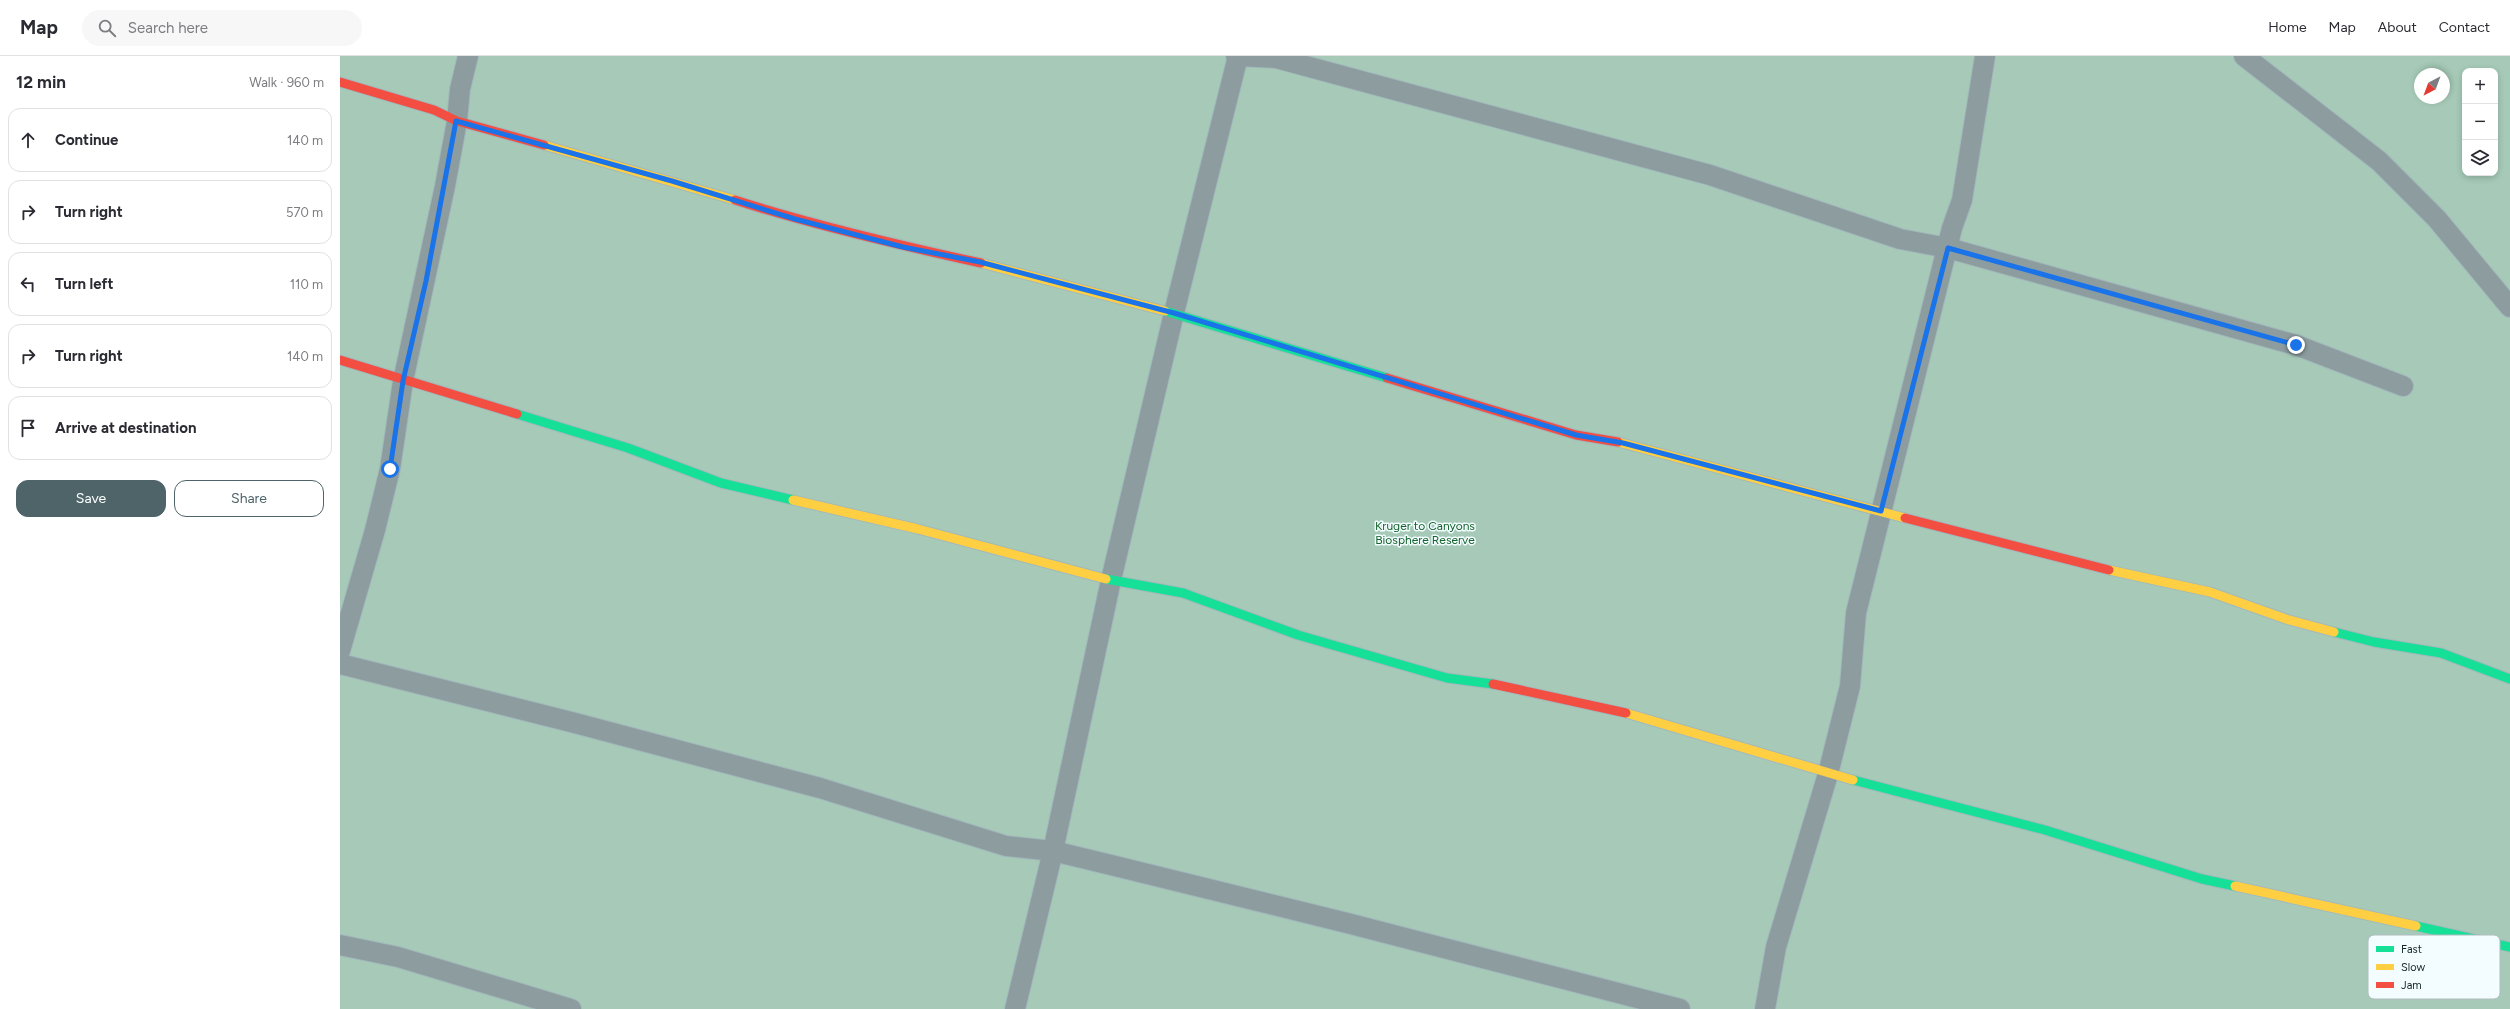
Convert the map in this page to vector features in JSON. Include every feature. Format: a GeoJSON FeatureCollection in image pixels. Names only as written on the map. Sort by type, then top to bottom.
{"type":"FeatureCollection","features":[{"type":"Feature","properties":{"kind":"street"},"geometry":{"type":"LineString","coordinates":[[340,651],[375,530],[390,469],[403,381],[429,266],[456,121],[460,89],[468,56]]}},
{"type":"Feature","properties":{"kind":"street"},"geometry":{"type":"LineString","coordinates":[[1015,1009],[1053,851],[1111,580],[1237,56],[1284,60],[1710,175],[1900,239],[1948,248],[2296,345],[2403,386]]}},
{"type":"Feature","properties":{"kind":"street"},"geometry":{"type":"LineString","coordinates":[[1765,1009],[1778,940],[1828,774],[1850,686],[1856,613],[1948,248],[1962,200],[1985,56]]}},
{"type":"Feature","properties":{"kind":"street"},"geometry":{"type":"LineString","coordinates":[[2244,56],[2379,161],[2437,219],[2510,307]]}},
{"type":"Feature","properties":{"kind":"street"},"geometry":{"type":"LineString","coordinates":[[340,82],[420,106],[456,121],[672,181],[795,219],[903,247],[980,262],[1174,313],[1472,403],[1515,418],[1576,435],[1623,443],[2067,561],[2205,590],[2286,619],[2374,642],[2446,654],[2510,679]]}},
{"type":"Feature","properties":{"kind":"street"},"geometry":{"type":"LineString","coordinates":[[340,360],[403,381],[628,448],[721,483],[918,529],[1111,580],[1184,592],[1298,635],[1447,678],[1510,686],[1623,712],[1828,774],[2045,830],[2202,879],[2456,935]]}},
{"type":"Feature","properties":{"kind":"street"},"geometry":{"type":"LineString","coordinates":[[340,664],[575,723],[820,788],[1006,846],[1053,851],[1347,923],[1680,1009]]}},
{"type":"Feature","properties":{"kind":"street"},"geometry":{"type":"LineString","coordinates":[[340,945],[398,957],[571,1009]]}},
{"type":"Feature","properties":{"kind":"street"},"geometry":{"type":"LineString","coordinates":[[2500,945],[2510,947]]}},
{"type":"Feature","properties":{"kind":"green space","name":"Kruger to Canyons Biosphere Reserve"},"geometry":{"type":"Polygon","coordinates":[[[340,56],[2510,56],[2510,1009],[340,1009],[340,56]]]}},
{"type":"Feature","properties":{"kind":"traffic: fast"},"geometry":{"type":"LineString","coordinates":[[1165,311],[1387,378]]}},
{"type":"Feature","properties":{"kind":"traffic: fast"},"geometry":{"type":"LineString","coordinates":[[517,414],[628,448],[721,483],[793,500]]}},
{"type":"Feature","properties":{"kind":"traffic: fast"},"geometry":{"type":"LineString","coordinates":[[1106,579],[1183,593],[1298,635],[1447,678],[1493,684]]}},
{"type":"Feature","properties":{"kind":"traffic: fast"},"geometry":{"type":"LineString","coordinates":[[2334,632],[2374,642],[2441,653],[2510,679]]}},
{"type":"Feature","properties":{"kind":"traffic: fast"},"geometry":{"type":"LineString","coordinates":[[1853,780],[2045,830],[2202,879],[2235,886]]}},
{"type":"Feature","properties":{"kind":"traffic: fast"},"geometry":{"type":"LineString","coordinates":[[2416,926],[2456,935]]}},
{"type":"Feature","properties":{"kind":"traffic: fast"},"geometry":{"type":"LineString","coordinates":[[2500,945],[2510,947]]}},
{"type":"Feature","properties":{"kind":"traffic: slow"},"geometry":{"type":"LineString","coordinates":[[544,145],[735,200]]}},
{"type":"Feature","properties":{"kind":"traffic: slow"},"geometry":{"type":"LineString","coordinates":[[981,263],[1165,311]]}},
{"type":"Feature","properties":{"kind":"traffic: slow"},"geometry":{"type":"LineString","coordinates":[[1618,442],[1905,518]]}},
{"type":"Feature","properties":{"kind":"traffic: slow"},"geometry":{"type":"LineString","coordinates":[[793,500],[918,529],[1106,579]]}},
{"type":"Feature","properties":{"kind":"traffic: slow"},"geometry":{"type":"LineString","coordinates":[[2109,570],[2210,592],[2286,619],[2334,632]]}},
{"type":"Feature","properties":{"kind":"traffic: slow"},"geometry":{"type":"LineString","coordinates":[[1626,713],[1853,780]]}},
{"type":"Feature","properties":{"kind":"traffic: slow"},"geometry":{"type":"LineString","coordinates":[[2235,886],[2416,926]]}},
{"type":"Feature","properties":{"kind":"traffic: jam"},"geometry":{"type":"LineString","coordinates":[[340,82],[434,110],[457,121],[544,145]]}},
{"type":"Feature","properties":{"kind":"traffic: jam"},"geometry":{"type":"LineString","coordinates":[[735,200],[857,234],[981,263]]}},
{"type":"Feature","properties":{"kind":"traffic: jam"},"geometry":{"type":"LineString","coordinates":[[340,360],[517,414]]}},
{"type":"Feature","properties":{"kind":"traffic: jam"},"geometry":{"type":"LineString","coordinates":[[1387,378],[1576,435],[1618,442]]}},
{"type":"Feature","properties":{"kind":"traffic: jam"},"geometry":{"type":"LineString","coordinates":[[1905,518],[2109,570]]}},
{"type":"Feature","properties":{"kind":"traffic: jam"},"geometry":{"type":"LineString","coordinates":[[1493,684],[1626,713]]}},
{"type":"Feature","properties":{"kind":"route"},"geometry":{"type":"LineString","coordinates":[[390,469],[403,381],[426,281],[456,121],[672,181],[754,208],[795,219],[903,247],[980,262],[1174,313],[1397,382],[1472,403],[1515,418],[1576,435],[1623,443],[1820,497],[1881,511],[1948,248],[2296,345]]}}]}
